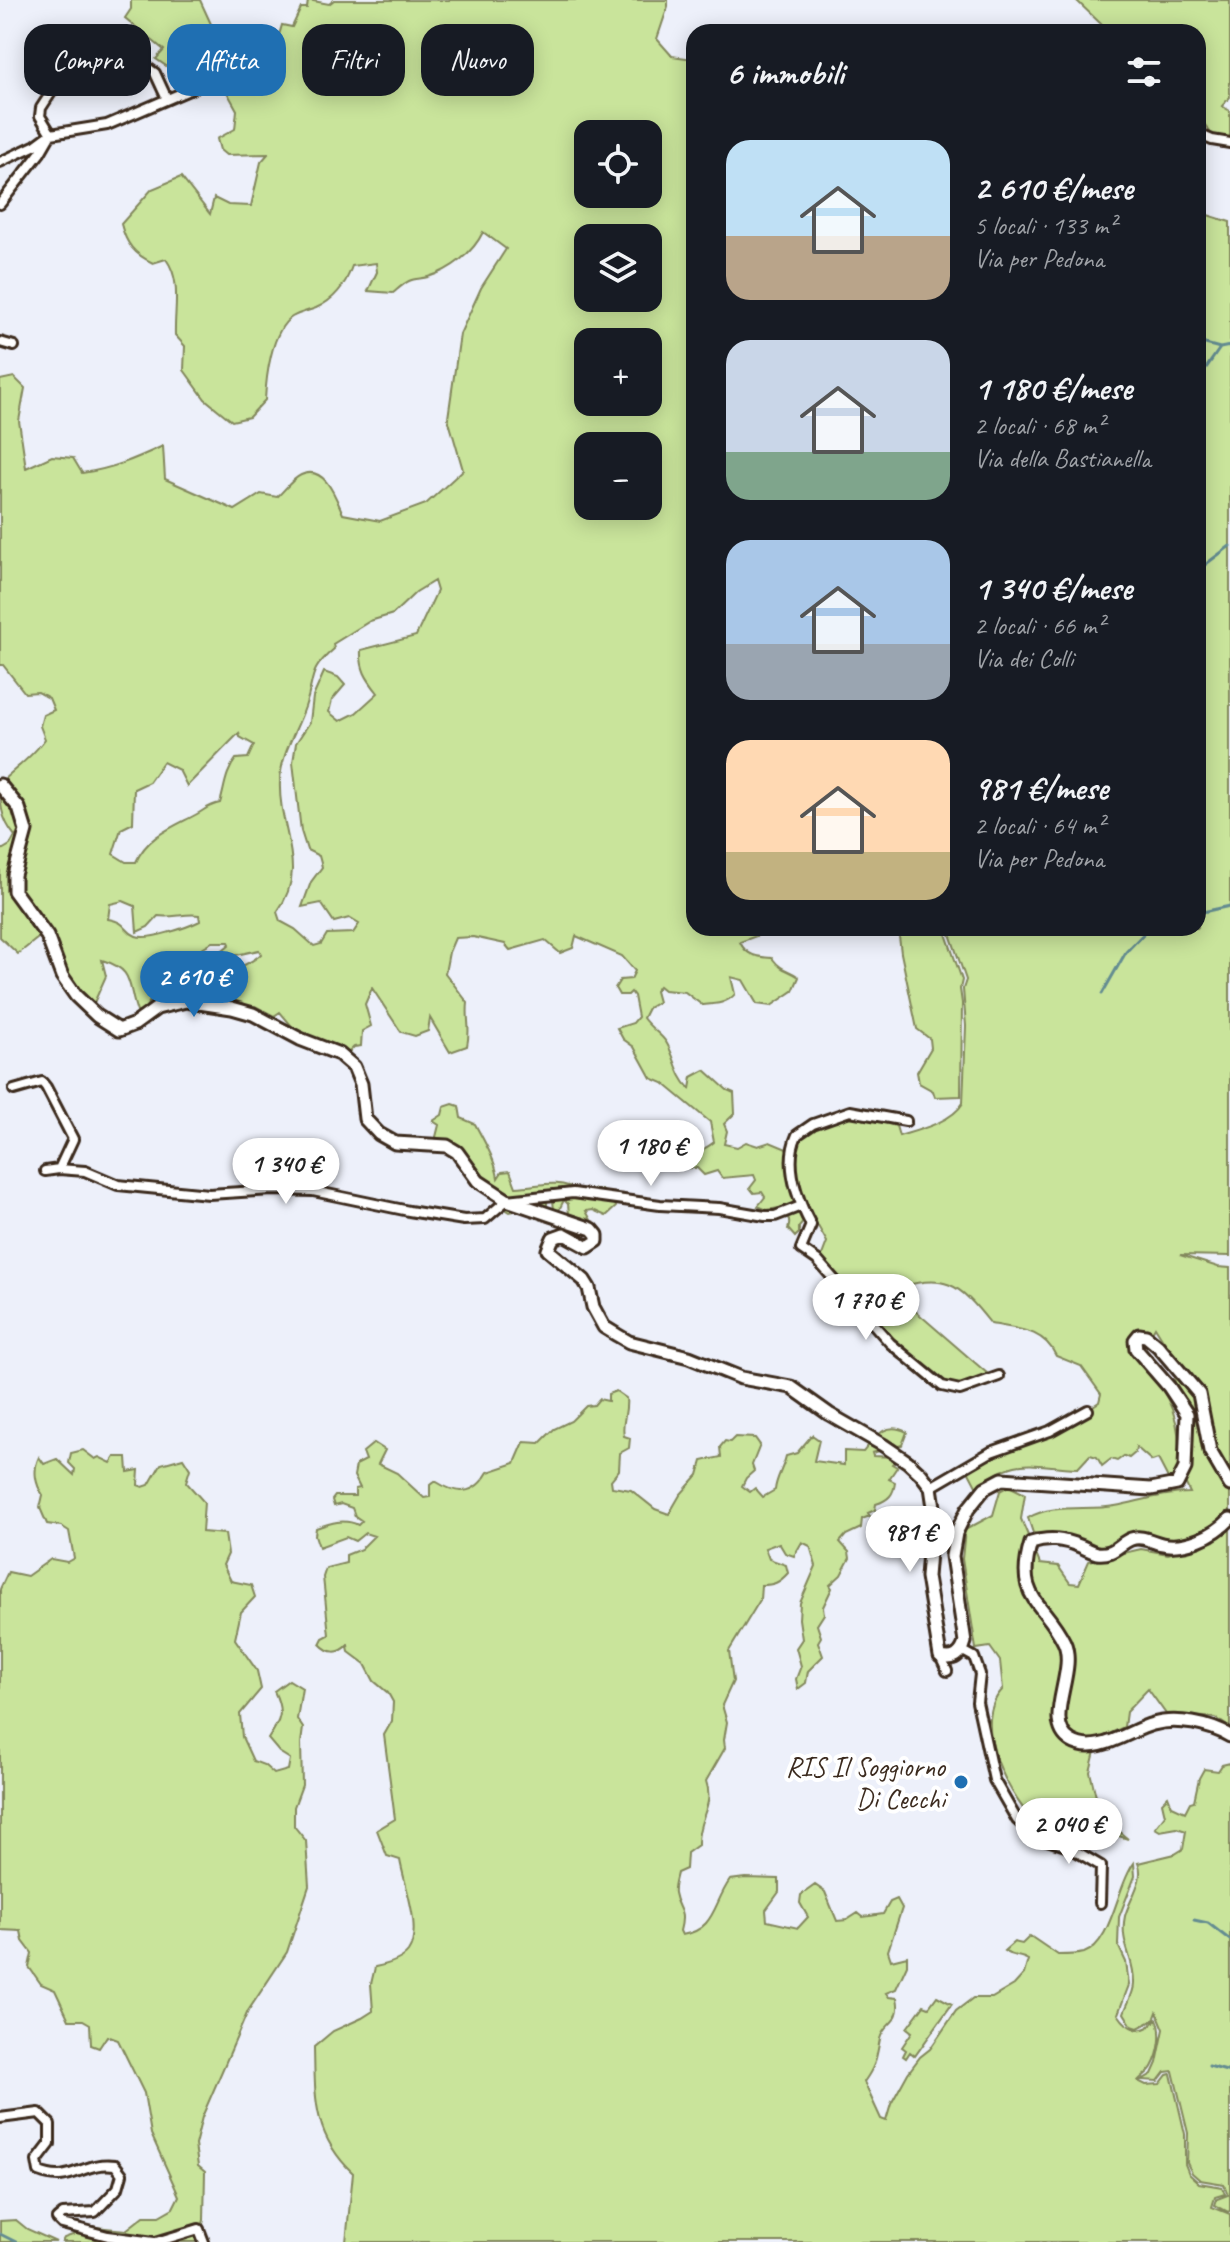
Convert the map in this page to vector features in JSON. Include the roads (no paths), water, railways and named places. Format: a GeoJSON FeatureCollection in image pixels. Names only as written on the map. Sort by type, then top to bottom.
{"type":"FeatureCollection","features":[{"type":"Feature","properties":{"kind":"street"},"geometry":{"type":"LineString","coordinates":[[51,134],[40,116],[41,108],[82,45],[95,36],[105,38],[155,73],[167,99]]}},
{"type":"Feature","properties":{"kind":"street"},"geometry":{"type":"LineString","coordinates":[[0,162],[51,134],[107,125],[174,96]]}},
{"type":"Feature","properties":{"kind":"street"},"geometry":{"type":"LineString","coordinates":[[0,204],[51,134]]}},
{"type":"Feature","properties":{"kind":"street"},"geometry":{"type":"LineString","coordinates":[[1206,137],[1230,143]]}},
{"type":"Feature","properties":{"kind":"street"},"geometry":{"type":"LineString","coordinates":[[0,342],[14,346]]}},
{"type":"Feature","properties":{"kind":"street"},"geometry":{"type":"LineString","coordinates":[[0,785],[19,808],[26,831],[14,875],[14,891],[47,936],[62,976],[76,996],[97,1016],[119,1030],[171,1003],[204,1002],[253,1014],[300,1039],[339,1054],[354,1067],[361,1084],[365,1119],[379,1134],[395,1143],[447,1146],[457,1152],[478,1181],[507,1200],[581,1224],[597,1235],[597,1241],[588,1247],[564,1234],[553,1238],[548,1250],[584,1280],[604,1327],[629,1342],[689,1357],[741,1378],[791,1387],[908,1462],[931,1487],[935,1519],[927,1577],[940,1656],[947,1671]]}},
{"type":"Feature","properties":{"kind":"street"},"geometry":{"type":"LineString","coordinates":[[14,1090],[42,1082],[46,1087],[73,1139],[59,1169]]}},
{"type":"Feature","properties":{"kind":"street"},"geometry":{"type":"LineString","coordinates":[[906,1121],[850,1111],[833,1115],[804,1129],[794,1141],[793,1177],[801,1206],[811,1225],[801,1249],[817,1260],[876,1328],[942,1386],[960,1390],[999,1376]]}},
{"type":"Feature","properties":{"kind":"street"},"geometry":{"type":"LineString","coordinates":[[45,1171],[85,1171],[118,1185],[209,1194],[313,1191],[464,1220],[485,1219],[507,1200],[573,1193],[660,1205],[719,1208],[765,1216],[775,1216],[801,1206]]}},
{"type":"Feature","properties":{"kind":"street"},"geometry":{"type":"LineString","coordinates":[[940,1656],[949,1658],[963,1651],[962,1616],[952,1556],[956,1533],[968,1509],[985,1488],[1002,1479],[1151,1489],[1177,1484],[1185,1468],[1187,1414],[1169,1387],[1136,1349],[1135,1340],[1139,1335],[1146,1336],[1158,1346],[1199,1394],[1210,1451],[1230,1485]]}},
{"type":"Feature","properties":{"kind":"street"},"geometry":{"type":"LineString","coordinates":[[931,1487],[991,1452],[1050,1431],[1088,1410]]}},
{"type":"Feature","properties":{"kind":"street"},"geometry":{"type":"LineString","coordinates":[[1230,1519],[1213,1534],[1184,1545],[1131,1539],[1115,1551],[1096,1553],[1071,1542],[1047,1538],[1031,1543],[1025,1563],[1029,1592],[1065,1644],[1068,1667],[1057,1716],[1063,1732],[1072,1741],[1089,1746],[1104,1744],[1156,1722],[1179,1721],[1218,1729],[1230,1736]]}},
{"type":"Feature","properties":{"kind":"street"},"geometry":{"type":"LineString","coordinates":[[963,1651],[974,1657],[980,1674],[977,1702],[994,1780],[1017,1820],[1035,1836],[1069,1847],[1101,1866],[1100,1903]]}},
{"type":"Feature","properties":{"kind":"street"},"geometry":{"type":"LineString","coordinates":[[0,2118],[39,2113],[50,2124],[50,2144],[37,2161],[39,2172],[52,2177],[65,2177],[89,2166],[102,2164],[115,2165],[122,2174],[118,2188],[95,2212],[63,2214],[57,2219],[62,2224],[108,2236],[155,2242],[199,2229],[204,2242]]}},
{"type":"Feature","properties":{"kind":"waterway"},"geometry":{"type":"LineString","coordinates":[[1206,344],[1220,348],[1230,346]]}},
{"type":"Feature","properties":{"kind":"waterway"},"geometry":{"type":"LineString","coordinates":[[1206,368],[1220,348]]}},
{"type":"Feature","properties":{"kind":"waterway"},"geometry":{"type":"LineString","coordinates":[[1206,564],[1230,546]]}},
{"type":"Feature","properties":{"kind":"waterway"},"geometry":{"type":"LineString","coordinates":[[1206,911],[1230,906]]}},
{"type":"Feature","properties":{"kind":"waterway"},"geometry":{"type":"LineString","coordinates":[[1102,994],[1126,952],[1141,936]]}},
{"type":"Feature","properties":{"kind":"waterway"},"geometry":{"type":"LineString","coordinates":[[1194,1920],[1208,1923],[1230,1940]]}},
{"type":"Feature","properties":{"kind":"waterway"},"geometry":{"type":"LineString","coordinates":[[1209,2066],[1230,2072]]}},
{"type":"Feature","properties":{"kind":"waterway"},"geometry":{"type":"LineString","coordinates":[[0,2234],[16,2242]]}},
{"type":"Feature","properties":{"kind":"place","name":"RIS Il Soggiorno Di Cecchi"},"geometry":{"type":"Point","coordinates":[961,1782]}}]}
